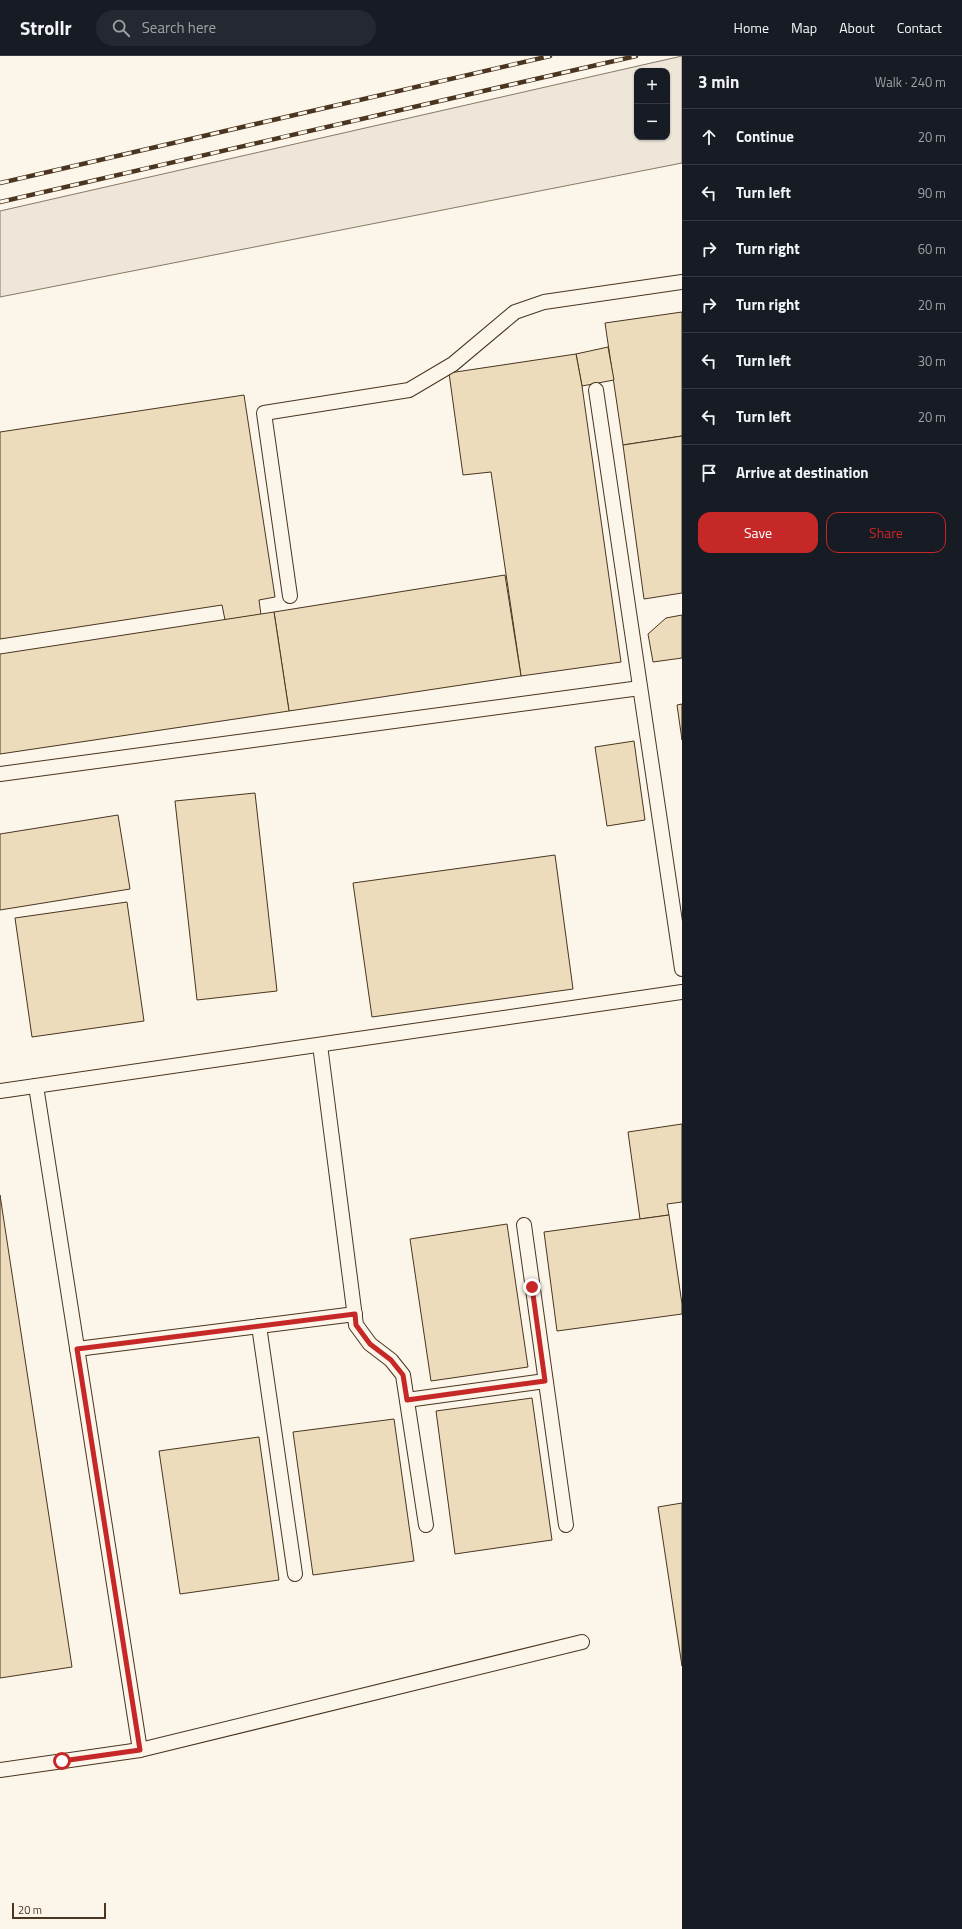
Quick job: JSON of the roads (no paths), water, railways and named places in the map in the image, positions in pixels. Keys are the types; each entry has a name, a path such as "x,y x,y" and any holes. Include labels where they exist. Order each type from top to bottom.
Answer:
{"lane":[{"path":"290,596 264,413 409,390 453,364 515,312 544,302 682,282"},
{"path":"596,390 682,969"},
{"path":"0,774 640,688"},
{"path":"0,1091 682,992"},
{"path":"320,1045 356,1325 370,1344 391,1360 403,1375 426,1525"},
{"path":"36,1086 140,1750"},
{"path":"524,1225 566,1525"},
{"path":"77,1349 355,1314"},
{"path":"259,1326 295,1574"},
{"path":"407,1400 545,1381"},
{"path":"0,1770 140,1750 582,1642"}],"railway":[{"path":"0,183 550,56"},
{"path":"0,202 636,56"}]}
